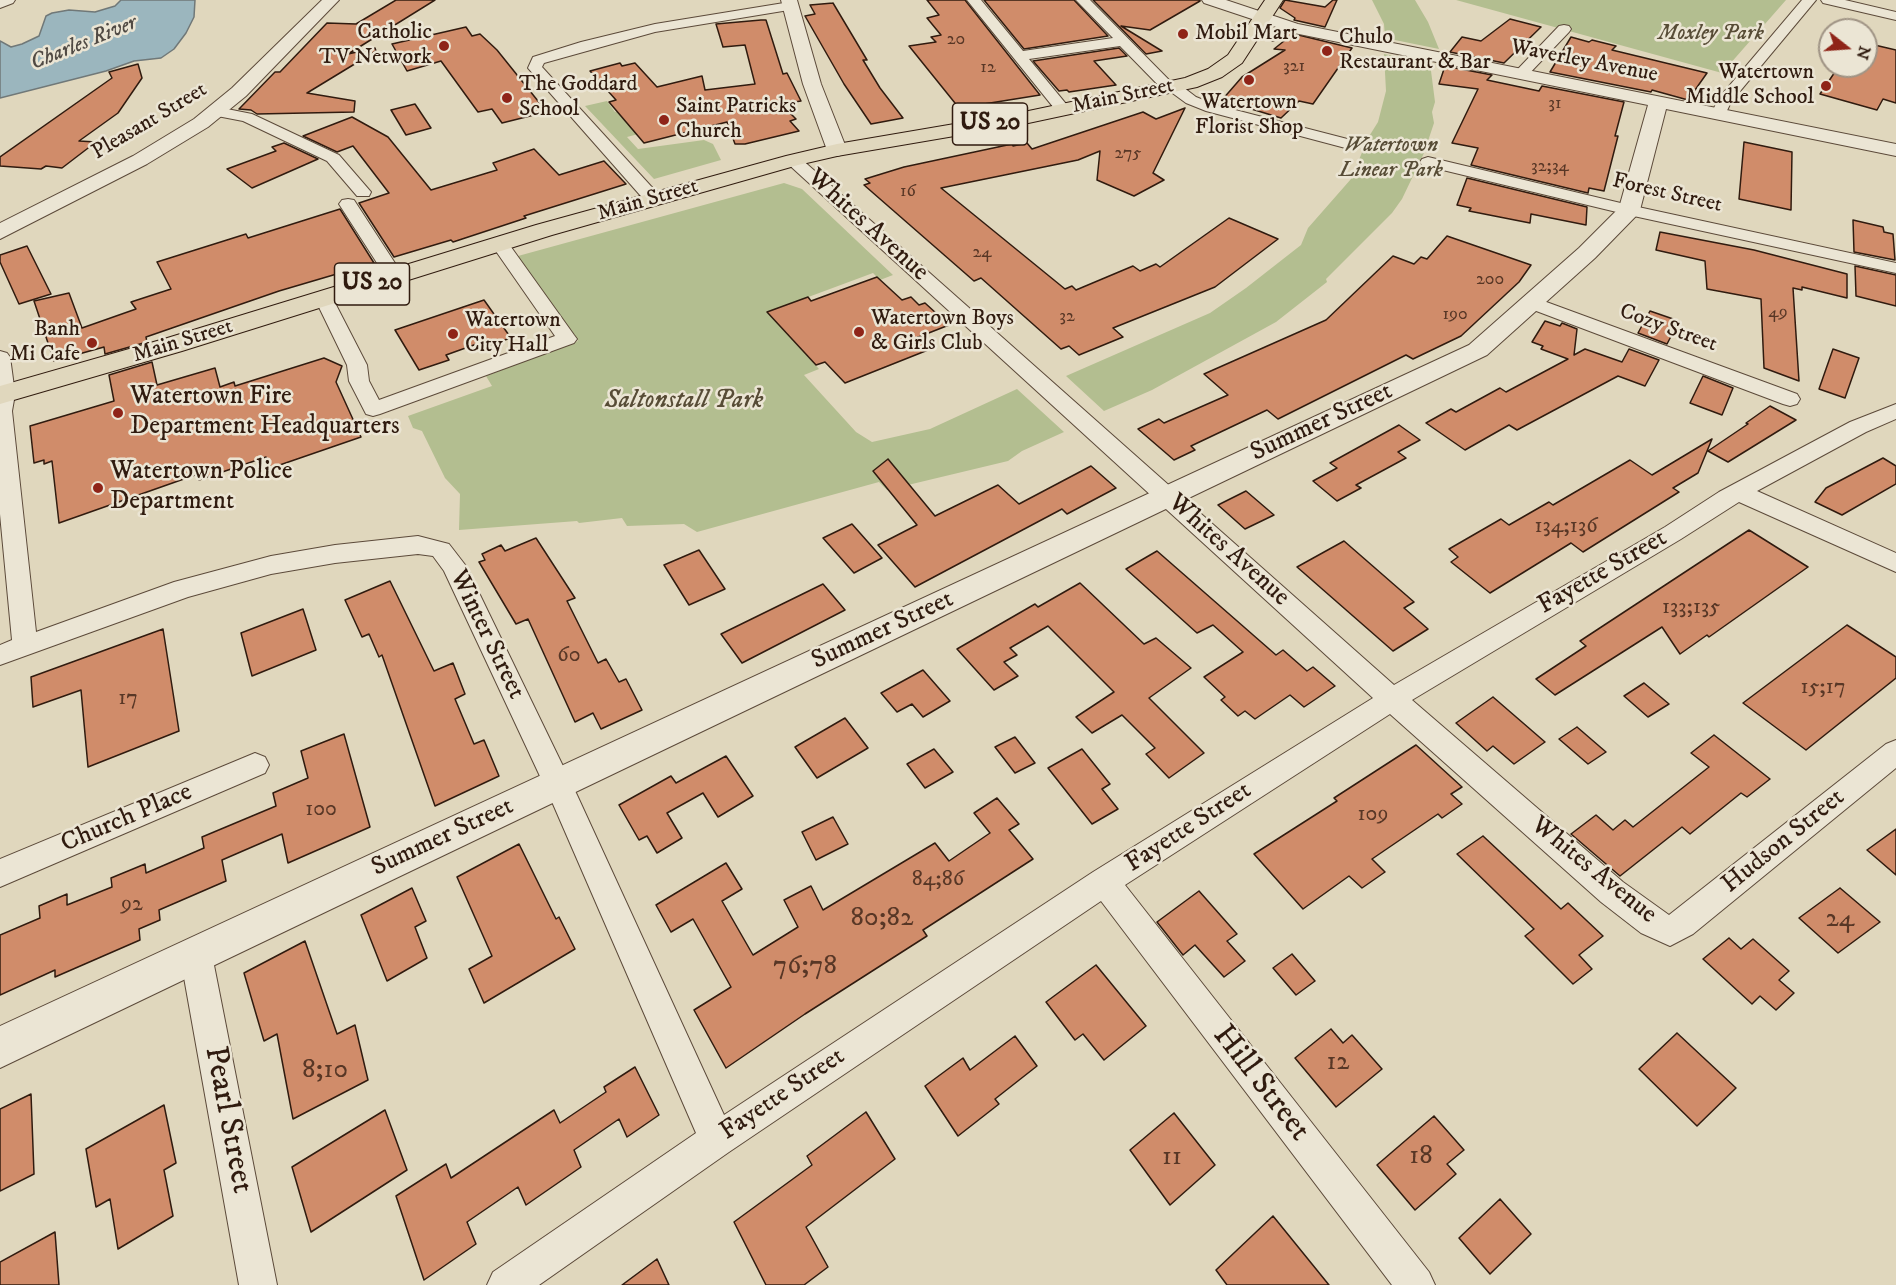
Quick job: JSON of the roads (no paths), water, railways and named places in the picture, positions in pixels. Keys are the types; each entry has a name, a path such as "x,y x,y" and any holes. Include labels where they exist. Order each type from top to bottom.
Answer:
{"main road":[{"name":"Main Street","path":"3,394 324,299 500,244 794,160 1172,88 1200,79 1228,66 1242,51 1274,0"}],"street":[{"path":"0,3 7,0"},
{"name":"Pleasant Street","path":"0,232 140,160 217,112 330,0"},
{"path":"974,0 1063,110"},
{"path":"1083,0 1172,88 1191,99 1211,108 1353,144"},
{"name":"Waverley Avenue","path":"1210,0 1289,27 1896,150"},
{"path":"1719,114 1724,100 1809,0"},
{"path":"1828,0 1896,16"},
{"path":"653,199 535,68 538,60 586,45 655,28 790,3 812,84 837,150"},
{"path":"1521,74 1564,29"},
{"path":"1018,56 1122,41"},
{"name":"Summer Street","path":"0,1047 1478,350 1587,253 1629,210 1658,102"},
{"path":"217,112 247,117 333,158 363,192"},
{"name":"Whites Avenue","path":"794,160 1392,699 1612,892 1652,923 1670,931"},
{"name":"Forest Street","path":"1428,162 1629,210 1896,268"},
{"path":"348,204 395,277"},
{"path":"324,299 357,365 359,381 373,409 567,339 500,244"},
{"name":"Cozy Street","path":"1530,302 1790,399"},
{"path":"0,357 13,650"},
{"name":"Fayette Street","path":"506,1285 717,1140 1104,882 1392,699 1738,492 1858,427 1896,411"},
{"path":"1738,492 1896,563"},
{"name":"Winter Street","path":"13,650 183,589 260,568 355,551 418,545 434,546 444,552 454,566 558,784 717,1140"},
{"name":"Hudson Street","path":"1670,931 1896,752"},
{"name":"Church Place","path":"0,873 255,765"},
{"name":"Hill Street","path":"1104,882 1416,1285"},
{"name":"Pearl Street","path":"196,955 258,1285"}],"water":[{"name":"Charles River","path":"121,0 195,0 194,17 174,49 161,58 134,61 106,71 0,98 0,41 11,47 22,44 39,36 46,16 52,13 69,10 95,12 115,6"}],"place":[{"name":"Mobil Mart","path":"1183,34"},
{"name":"Catholic TV Network","path":"444,46"},
{"name":"Chulo Restaurant & Bar","path":"1327,51"},
{"name":"Watertown Florist Shop","path":"1249,80"},
{"name":"Watertown Middle School","path":"1826,86"},
{"name":"The Goddard School","path":"507,98"},
{"name":"Saint Patricks Church","path":"664,120"},
{"name":"Watertown Boys & Girls Club","path":"859,332"},
{"name":"Watertown City Hall","path":"453,334"},
{"name":"Banh Mi Cafe","path":"92,343"},
{"name":"Watertown Fire Department Headquarters","path":"118,413"},
{"name":"Watertown Police Department","path":"98,488"}],"park label":[{"name":"Moxley Park","path":"1711,34"},
{"name":"Watertown Linear Park","path":"1391,158"},
{"name":"Saltonstall Park","path":"684,402"}]}
